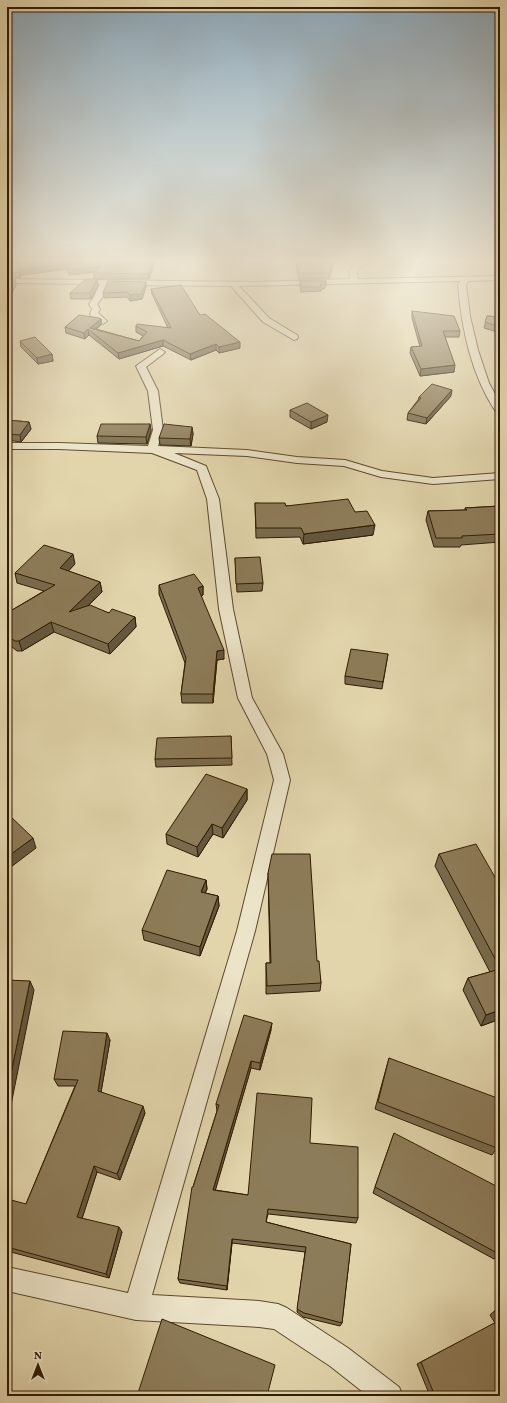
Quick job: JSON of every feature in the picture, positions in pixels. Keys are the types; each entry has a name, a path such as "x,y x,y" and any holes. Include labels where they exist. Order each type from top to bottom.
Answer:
{"street":[{"path":"277,326 294,337"},
{"path":"467,326 469,338 484,382 500,410"},
{"path":"152,449 158,430 153,391 141,366 160,352"},
{"path":"7,446 59,446 247,453 303,461 345,463 381,474 433,481 500,476"},
{"path":"136,1307 246,931 282,780 275,754 245,698 226,609 213,499 202,468 152,449"},
{"path":"7,1279 136,1307 259,1314 278,1317 339,1357 390,1396"}],"building":[{"path":"92,326 90,328 139,341 147,332 137,326 171,328 170,326 221,326 240,342 219,347 216,344 190,354 163,340 118,353 88,329 84,333 65,327"},
{"path":"416,326 458,326 460,331 443,331 455,365 421,369 411,347 422,346"},
{"path":"35,337 52,354 37,358 20,341"},
{"path":"432,384 452,390 427,418 408,413 421,398 419,397"},
{"path":"307,403 328,415 311,422 290,410"},
{"path":"7,420 29,422 20,435 7,434"},
{"path":"101,424 150,424 146,437 97,436"},
{"path":"164,424 192,427 190,439 159,438"},
{"path":"348,499 355,512 367,511 375,525 304,534 301,528 256,528 255,503 285,503 286,506"},
{"path":"500,506 500,521 497,521 500,527 500,534 462,536 462,538 436,538 428,511 467,510 465,508"},
{"path":"44,545 73,554 60,568 100,582 69,612 90,605 109,613 112,609 135,617 108,644 51,622 19,641 15,641 7,636 7,613 55,585 15,573"},
{"path":"260,557 263,583 236,584 235,558"},
{"path":"194,574 203,586 198,588 224,650 217,651 213,694 181,694 186,658 159,585"},
{"path":"351,649 388,654 383,682 345,676"},
{"path":"231,736 232,758 155,759 157,738"},
{"path":"206,774 247,789 222,828 212,824 197,847 166,834"},
{"path":"7,813 33,838 7,857"},
{"path":"476,844 500,886 500,968 439,854"},
{"path":"272,854 310,854 317,961 319,961 321,983 267,986 266,963 271,963 268,873"},
{"path":"167,870 206,880 201,892 218,896 200,947 142,930"},
{"path":"500,969 500,1010 486,1015 468,978"},
{"path":"7,980 30,981 7,1093"},
{"path":"244,1015 272,1023 260,1063 251,1061 213,1190 248,1195 257,1093 312,1098 310,1143 358,1147 358,1218 268,1209 266,1222 351,1244 342,1323 304,1313 297,1309 306,1247 232,1239 227,1286 178,1279 192,1187 219,1105 216,1104"},
{"path":"63,1031 107,1033 98,1091 143,1106 117,1174 94,1166 77,1217 119,1227 106,1274 7,1247 7,1211 11,1200 26,1204 78,1080 54,1079"},
{"path":"389,1058 500,1099 500,1133 497,1148 378,1102"},
{"path":"394,1133 500,1188 499,1254 375,1187"},
{"path":"500,1308 500,1318 495,1311"},
{"path":"162,1319 275,1365 267,1396 137,1396"},
{"path":"500,1320 500,1396 435,1396 421,1362"}]}
